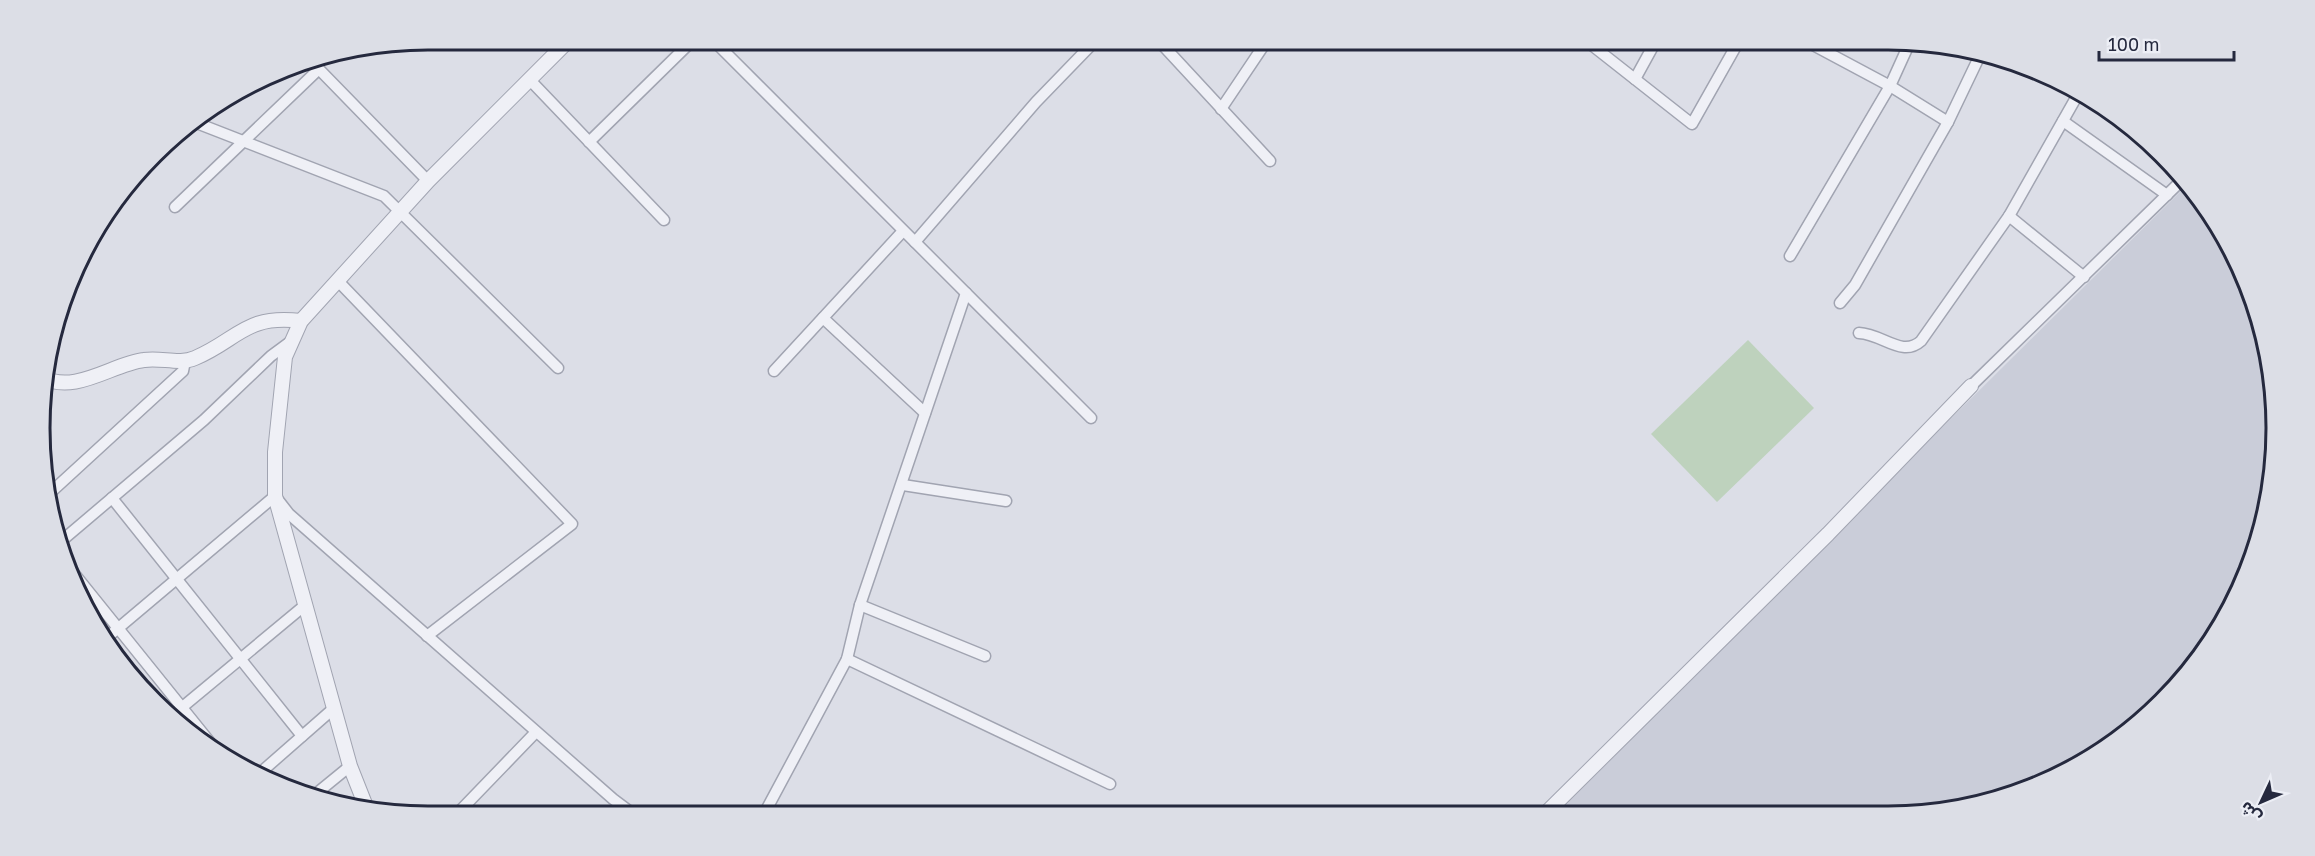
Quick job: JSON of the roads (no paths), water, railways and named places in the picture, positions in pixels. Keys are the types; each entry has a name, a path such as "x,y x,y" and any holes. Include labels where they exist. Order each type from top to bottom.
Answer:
{"street":[{"path":"364,801 350,766 333,709 275,496 275,452 285,357 301,321 428,181 559,50"},
{"path":"590,142 683,50"},
{"path":"723,50 1091,418"},
{"path":"915,242 1036,102 1086,50"},
{"path":"1167,50 1270,161"},
{"path":"1221,109 1261,50"},
{"path":"1598,50 1692,124 1734,50"},
{"path":"1635,79 1650,50"},
{"path":"1832,50 1948,122"},
{"path":"1790,256 1890,86 1906,50"},
{"path":"1840,303 1855,285 1948,122 1977,60"},
{"path":"175,207 245,140 315,67"},
{"path":"316,67 428,181"},
{"path":"529,79 664,220"},
{"path":"1859,333 1877,335 1903,348 1917,345 2009,216 2075,100"},
{"path":"2064,121 2167,195"},
{"path":"202,125 384,196 558,368"},
{"path":"1552,806 1828,534 1971,386 2177,185"},
{"path":"2009,216 2084,277"},
{"path":"774,370 903,231"},
{"path":"338,281 572,524 428,636"},
{"path":"768,806 847,659 860,605 903,485 924,413 966,293"},
{"path":"53,382 72,383 143,360 185,361 197,358 238,331 254,325 280,318 301,321"},
{"path":"823,318 924,413"},
{"path":"66,537 204,420 271,356 290,342"},
{"path":"55,489 183,371 185,361"},
{"path":"903,485 1006,501"},
{"path":"275,496 290,514 536,732 624,806"},
{"path":"111,634 275,496"},
{"path":"111,498 302,736"},
{"path":"84,586 119,627 178,711 304,606"},
{"path":"860,605 985,656"},
{"path":"847,659 1110,784"},
{"path":"265,769 333,709"},
{"path":"465,806 536,732"},
{"path":"320,791 350,766"}]}
